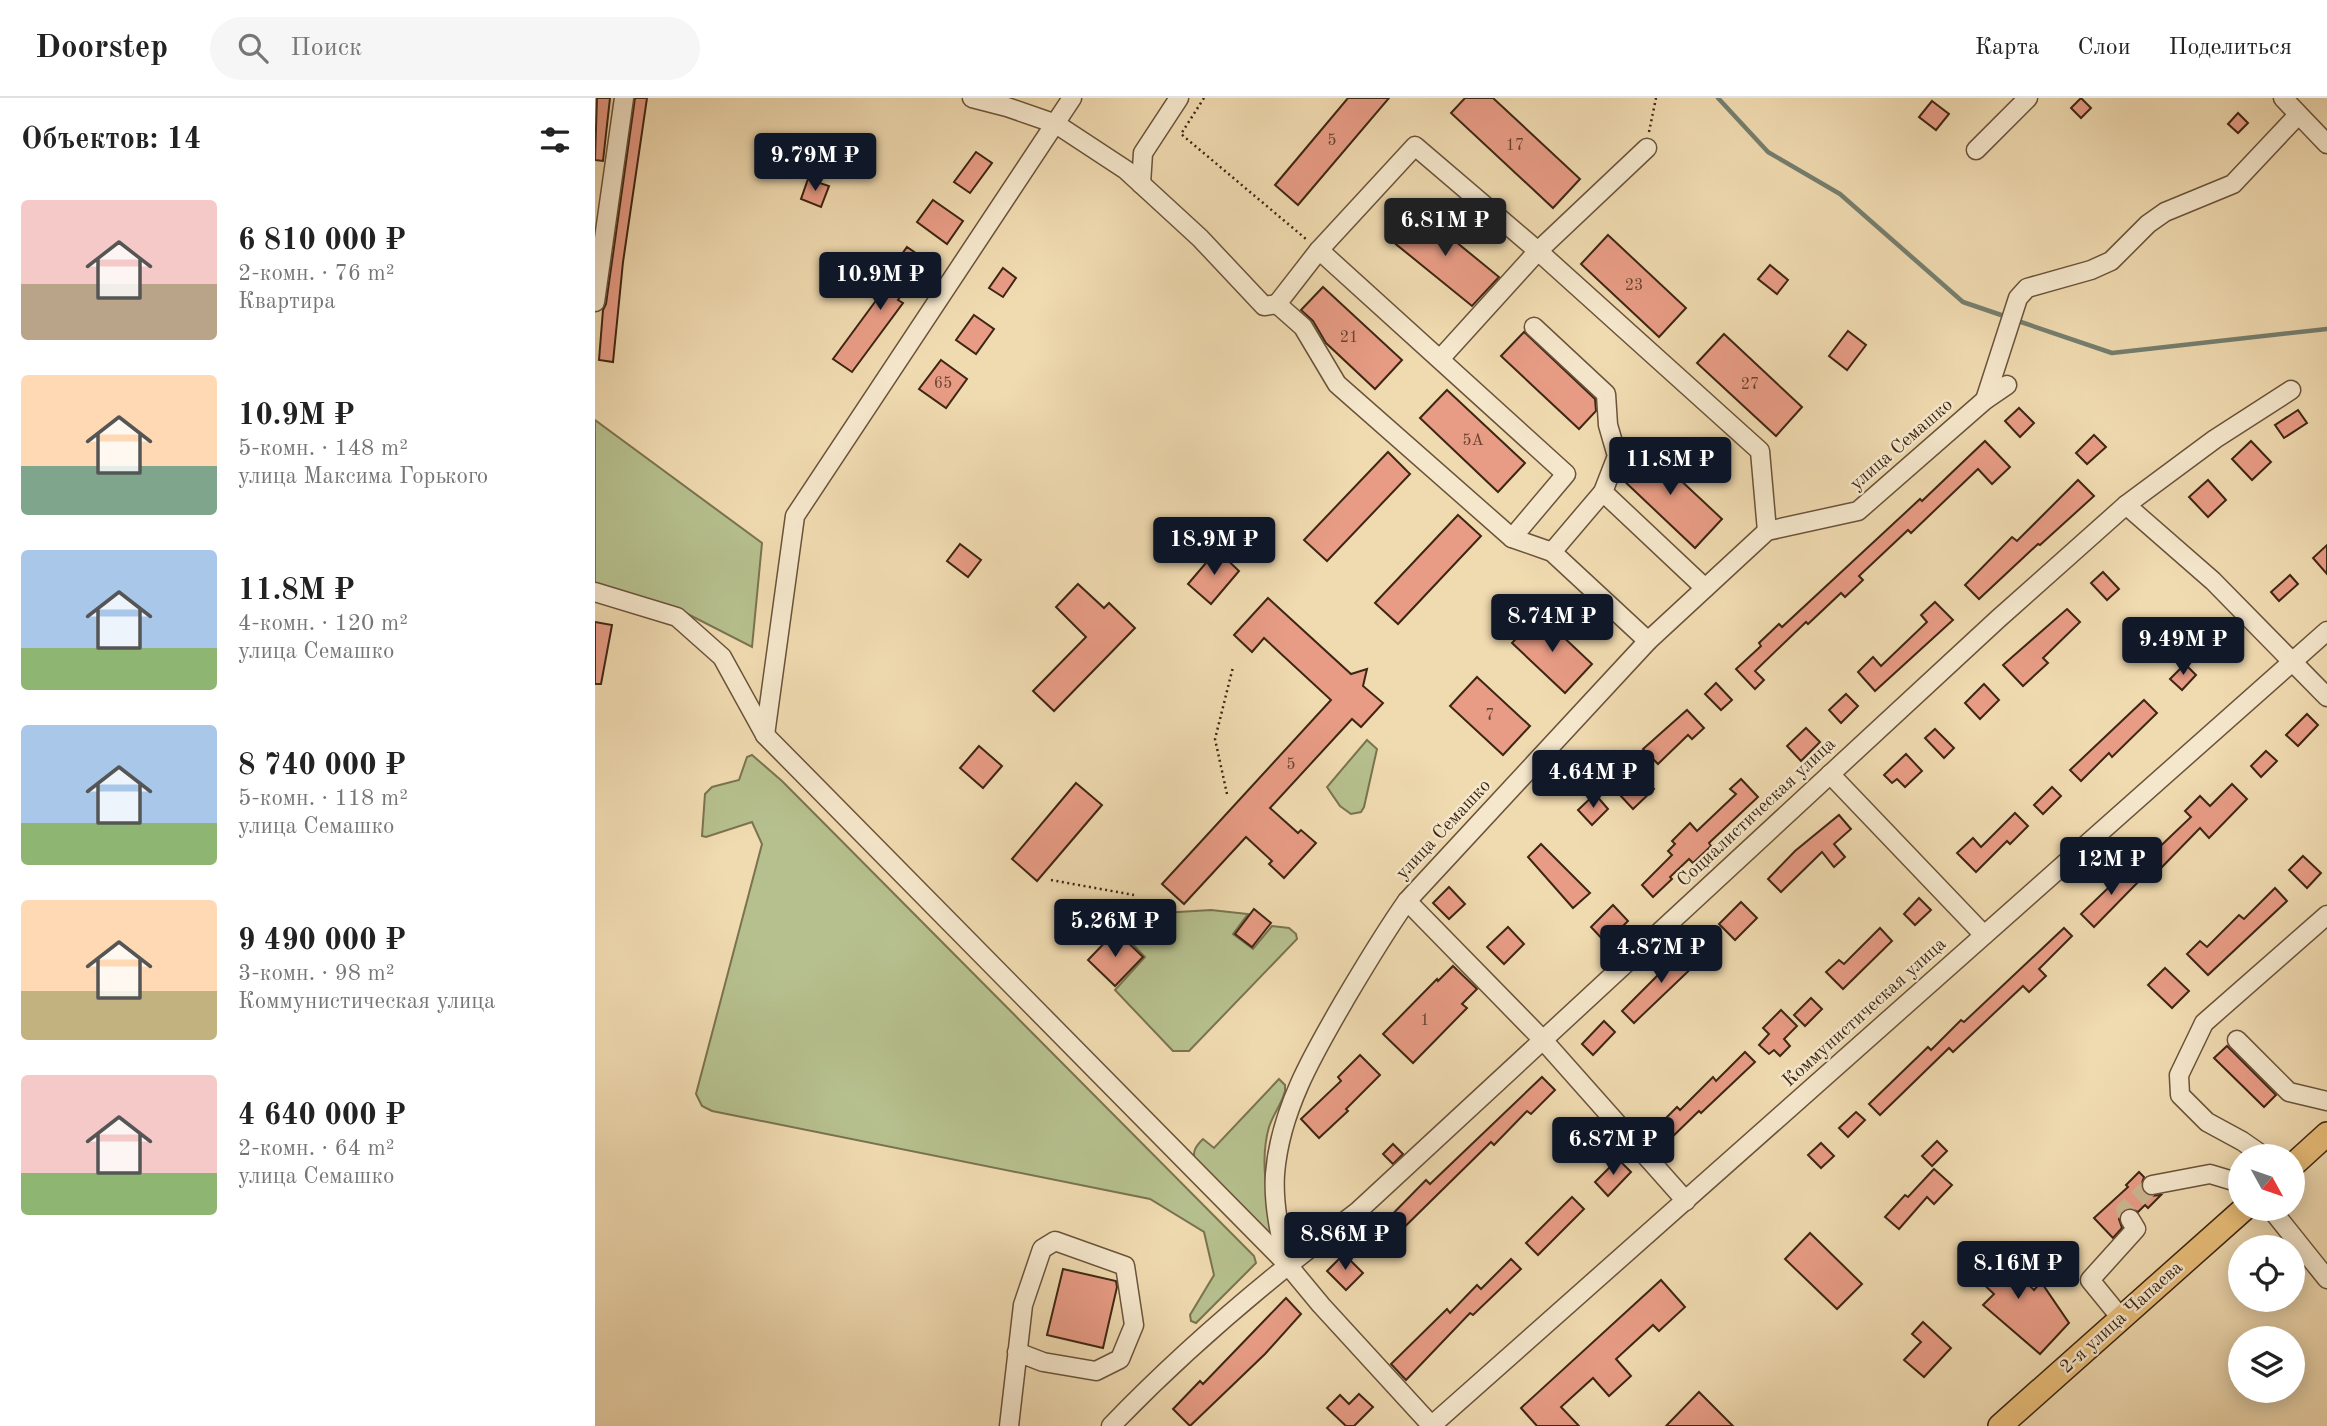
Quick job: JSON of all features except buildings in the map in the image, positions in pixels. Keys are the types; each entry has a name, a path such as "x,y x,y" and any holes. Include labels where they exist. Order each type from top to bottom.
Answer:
{"main road":[{"path":"2305,1154 2327,1134"},
{"name":"2-я улица Чапаева","path":"2000,1426 2229,1222"}],"street":[{"path":"595,302 624,98"},
{"path":"972,98 1055,124 1126,170 1200,238 1264,306 1277,304 1319,250 1415,146 1538,251 1760,452 1767,531"},
{"path":"765,735 795,516 1072,98"},
{"path":"1141,184 1143,153 1179,98"},
{"path":"1976,150 2028,98"},
{"path":"2283,98 2327,144"},
{"path":"1985,400 2018,299 2027,288 2091,270 2111,261 2148,224 2165,212 2233,184 2298,115"},
{"path":"1440,359 1538,251 1647,148"},
{"path":"1319,250 1566,474 1512,538"},
{"path":"1277,304 1303,327 1337,384 1512,538 1552,552 1648,641"},
{"path":"1534,327 1606,394 1608,425 1617,456 1603,492 1552,552"},
{"name":"улица Семашко","path":"1287,1264 1277,1223 1275,1176 1286,1115 1319,1045 1382,936 1407,901 1648,641 1767,531 1858,511 1985,400 2007,385"},
{"name":"Социалистическая улица","path":"1111,1426 1163,1372 1287,1264 1357,1212 1998,619 2126,505 2215,439 2291,390"},
{"path":"1603,492 1705,588"},
{"path":"2126,505 2213,581 2327,697"},
{"path":"595,592 677,617 722,657 765,735 1287,1264 1321,1306 1431,1426"},
{"name":"Коммунистическая улица","path":"1431,1426 2327,631"},
{"path":"1830,774 1984,935"},
{"path":"1407,901 1543,1040 1686,1200"},
{"path":"2246,1144 2207,1122 2180,1095 2179,1075 2204,1023 2327,915"},
{"path":"2237,1040 2289,1092 2327,1101"},
{"path":"2152,1185 2210,1174 2228,1179"},
{"path":"2121,1318 2090,1280 2136,1229 2130,1219"},
{"path":"2281,1222 2327,1279"},
{"path":"1009,1426 1017,1352 1023,1305 1042,1249 1055,1241 1125,1266 1134,1325 1120,1359 1097,1371 1043,1362 1017,1352"}],"path":[{"path":"1204,98 1181,134 1319,250"},
{"path":"1647,148 1656,98"},
{"path":"1227,794 1215,739 1234,667"},
{"path":"1051,880 1135,895"}],"green space":[{"path":"595,420 762,543 752,647 676,608 595,583"},
{"path":"1367,740 1377,749 1364,807 1361,812 1351,814 1340,806 1327,787"},
{"path":"752,755 782,781 1254,1256 1256,1263 1196,1323 1191,1321 1190,1315 1214,1275 1204,1232 1150,1199 712,1111 702,1106 696,1094 762,844 752,822 702,836 705,794 712,787 739,780 747,757"},
{"path":"1211,910 1248,914 1233,934 1253,949 1272,926 1289,928 1296,934 1297,939 1189,1051 1173,1051 1115,990 1145,957 1123,934 1162,913"},
{"path":"1279,1079 1285,1085 1285,1091 1266,1140 1265,1179 1273,1232 1267,1234 1195,1161 1194,1151 1203,1139 1214,1148"}],"waterway":[{"path":"1718,98 1768,152 1840,194 1963,302 2007,317"},
{"path":"2015,320 2112,353 2327,329"}],"tunnel":[{"path":"2130,1219 2125,1210 2152,1185"}]}
